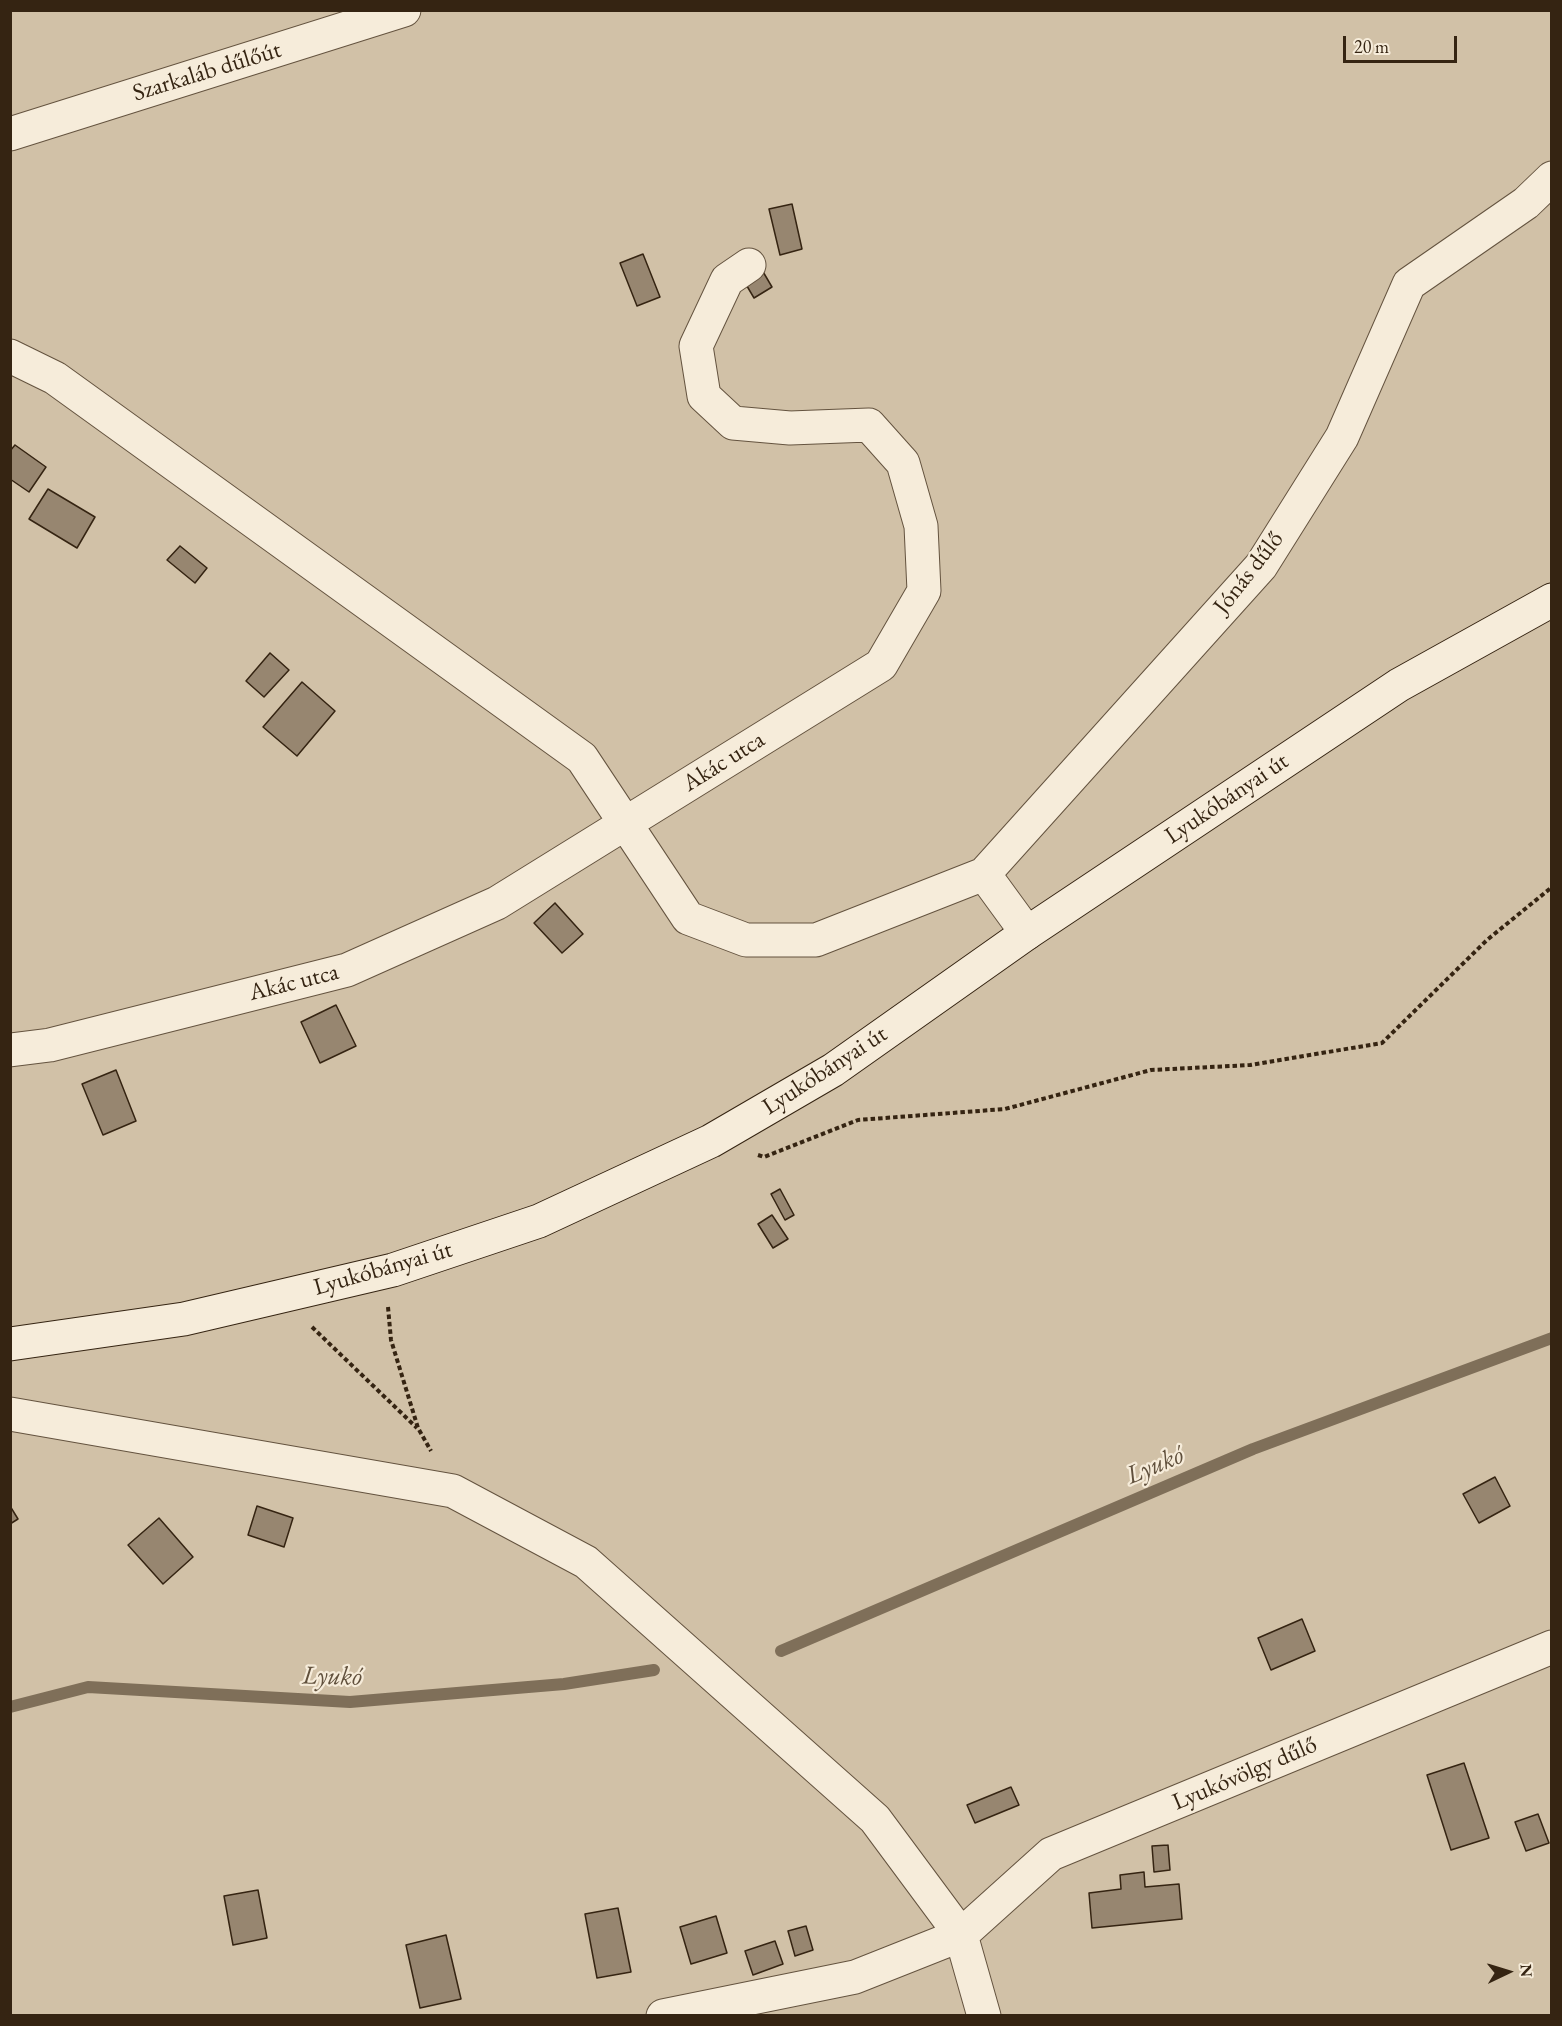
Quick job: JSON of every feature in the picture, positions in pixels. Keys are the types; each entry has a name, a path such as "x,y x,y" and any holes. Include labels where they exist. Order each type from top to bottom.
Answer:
{"street":[{"name":"Szarkaláb dűlőút","path":"10,134 404,10"},
{"name":"Jónás dűlő","path":"984,874 1261,566 1342,437 1409,284 1526,203 1551,178"},
{"name":"Akác utca","path":"10,1050 50,1045 347,970 497,903 881,665 924,591 921,526 903,464 869,425 842,424 790,428 733,423 704,396 696,346 727,280 749,265"},
{"path":"10,356 55,378 582,758 688,918 746,940 816,940 984,874 1027,933"},
{"name":"Lyukóbányai út","path":"10,1344 184,1319 393,1270 539,1221 711,1141 833,1070 1027,933 1399,685 1551,600"},
{"path":"10,1414 453,1491 586,1562 875,1819 961,1935 984,2016"},
{"name":"Lyukóvölgy dűlő","path":"663,2016 855,1977 961,1935 1051,1854 1551,1647"}],"path":[{"path":"711,1141 764,1157 858,1120 1005,1109 1151,1070 1250,1065 1382,1043 1487,940 1551,887"},
{"path":"281,1297 418,1428 392,1340 388,1308 393,1270"}],"shaded area":[{"path":"11,11 1551,11 1551,2015 11,2015"}],"building":[{"path":"792,204 802,249 780,255 769,209"},
{"path":"643,254 660,297 637,306 620,263"},
{"path":"762,270 772,287 754,298 744,281"},
{"path":"15,445 46,467 29,492 10,479 10,451"},
{"path":"48,489 95,517 77,548 29,519"},
{"path":"180,546 207,568 195,583 167,560"},
{"path":"270,653 289,670 264,697 246,681"},
{"path":"302,682 335,711 297,756 263,727"},
{"path":"555,903 583,934 562,953 534,923"},
{"path":"336,1005 356,1046 320,1063 301,1022"},
{"path":"116,1070 136,1121 103,1135 82,1084"},
{"path":"780,1189 794,1215 785,1220 771,1194"},
{"path":"772,1215 788,1239 773,1248 758,1224"},
{"path":"1495,1477 1510,1506 1479,1523 1463,1494"},
{"path":"10,1506 18,1519 10,1524"},
{"path":"257,1506 293,1518 284,1547 248,1535"},
{"path":"159,1518 193,1557 163,1584 128,1545"},
{"path":"1302,1619 1315,1651 1271,1670 1258,1638"},
{"path":"1464,1763 1489,1838 1451,1850 1427,1775"},
{"path":"1011,1787 1019,1805 975,1823 967,1805"},
{"path":"1538,1814 1549,1843 1526,1851 1515,1822"},
{"path":"1168,1845 1170,1870 1154,1872 1152,1846"},
{"path":"1144,1872 1145,1887 1179,1884 1182,1919 1092,1928 1089,1893 1121,1889 1120,1875"},
{"path":"258,1890 267,1938 233,1945 224,1896"},
{"path":"618,1908 631,1972 597,1978 585,1914"},
{"path":"716,1916 727,1953 691,1964 680,1927"},
{"path":"806,1926 813,1950 795,1956 788,1931"},
{"path":"446,1935 461,1999 420,2008 406,1945"},
{"path":"775,1941 783,1964 753,1975 745,1951"}],"waterway":[{"name":"Lyukó","path":"781,1651 1253,1449 1552,1338"},
{"name":"Lyukó","path":"10,1707 88,1687 350,1702 564,1684 654,1670"}]}
